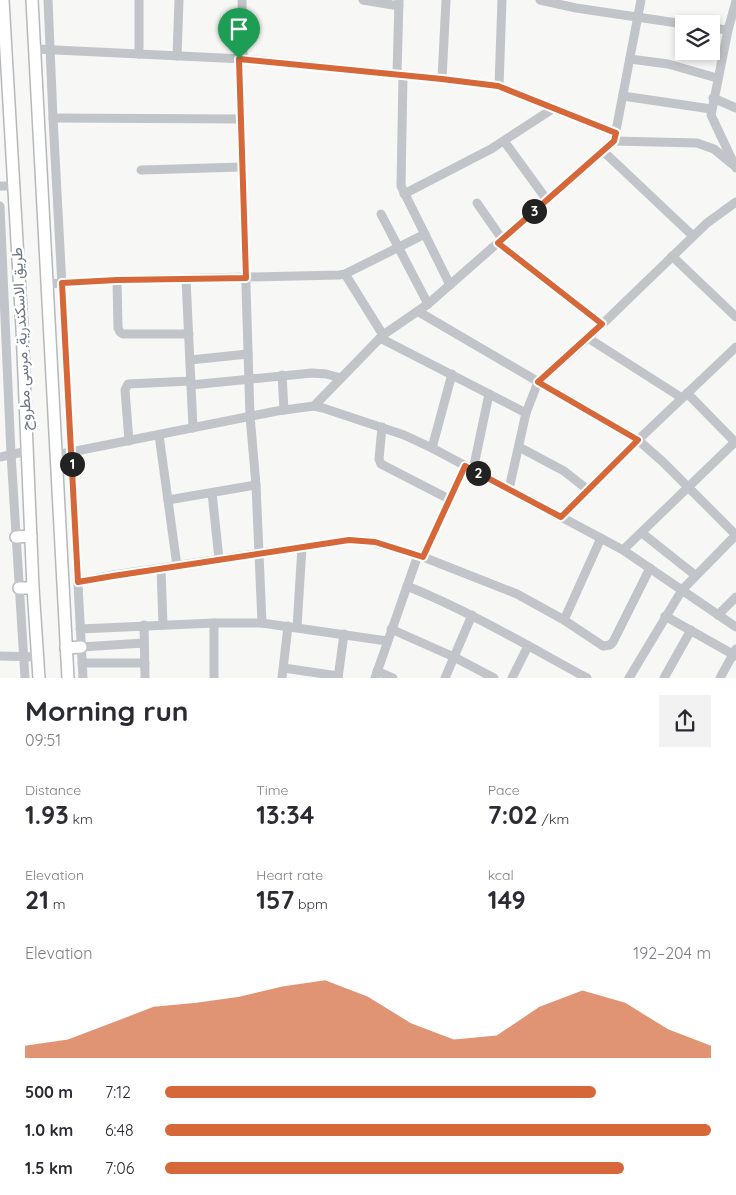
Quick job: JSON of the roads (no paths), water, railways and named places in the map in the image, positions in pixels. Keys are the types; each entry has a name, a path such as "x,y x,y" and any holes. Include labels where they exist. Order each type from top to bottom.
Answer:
{"main road":[{"name":"طريق الاسكندرية, مرسى مطروح","path":"32,0 68,678"},
{"name":"طريق الاسكندرية, مرسى مطروح","path":"2,1 4,99 13,186 22,328 33,588 39,678"},
{"path":"16,537 31,536"},
{"path":"19,588 33,588"},
{"path":"66,648 81,647"}],"street":[{"path":"48,0 83,678"},
{"path":"138,0 139,54"},
{"path":"177,56 179,0"},
{"path":"242,0 241,119 248,354 250,416 260,553 262,623"},
{"path":"363,0 399,3 400,181 404,194 450,284"},
{"path":"442,79 446,0"},
{"path":"498,86 502,0"},
{"path":"540,0 570,3 675,23"},
{"path":"314,406 381,337 419,312 603,151 615,137 641,0"},
{"path":"735,167 712,118 711,109 736,0"},
{"path":"720,29 728,30"},
{"path":"35,49 241,59 498,86 554,108 615,137 697,143 714,149 735,167"},
{"path":"630,59 674,65 718,78"},
{"path":"623,96 711,109"},
{"path":"713,98 736,108"},
{"path":"404,194 480,156 554,108"},
{"path":"53,118 241,119"},
{"path":"504,142 547,200"},
{"path":"603,151 693,236"},
{"path":"141,170 242,167"},
{"path":"0,186 13,186"},
{"path":"509,489 526,413 538,382 588,338 706,223 736,202"},
{"path":"477,203 500,241 602,324"},
{"path":"0,206 3,331 25,678"},
{"path":"381,214 428,304"},
{"path":"46,284 117,280 186,280 345,274 425,234"},
{"path":"672,256 736,317"},
{"path":"345,274 381,337 526,413"},
{"path":"117,280 118,328 120,332 123,334 189,334"},
{"path":"186,280 194,428"},
{"path":"419,312 638,440 663,462 736,535 682,590 629,678"},
{"path":"3,331 22,328"},
{"path":"588,338 684,395 736,442 623,550"},
{"path":"561,517 684,395 736,347"},
{"path":"190,360 248,354"},
{"path":"129,441 125,390 128,384 191,383 319,373 341,378"},
{"path":"432,448 452,374"},
{"path":"282,375 284,410"},
{"path":"393,678 376,674 391,629 420,556 449,499 469,468 489,394"},
{"path":"56,455 250,416 314,406 382,427 432,448 623,550 736,627"},
{"path":"382,427 380,459 382,466 449,499"},
{"path":"159,435 177,566"},
{"path":"519,447 564,471 588,490"},
{"path":"0,457 27,451"},
{"path":"168,500 256,485"},
{"path":"212,492 219,560"},
{"path":"642,532 695,575"},
{"path":"564,620 601,538"},
{"path":"78,582 260,553 360,540 375,542 420,556 517,594 564,620 603,646 610,645 650,568"},
{"path":"302,547 293,627 283,673 338,677 344,634"},
{"path":"161,569 163,625"},
{"path":"407,586 472,615 587,678"},
{"path":"718,615 736,597"},
{"path":"445,678 472,615"},
{"path":"665,616 735,653 720,678"},
{"path":"80,629 214,623 262,623 387,641"},
{"path":"214,623 214,678"},
{"path":"144,626 145,678"},
{"path":"391,629 454,657 494,678"},
{"path":"664,678 691,630"},
{"path":"81,647 144,642"},
{"path":"512,678 528,646"},
{"path":"0,656 38,657"},
{"path":"82,663 145,663"}]}
